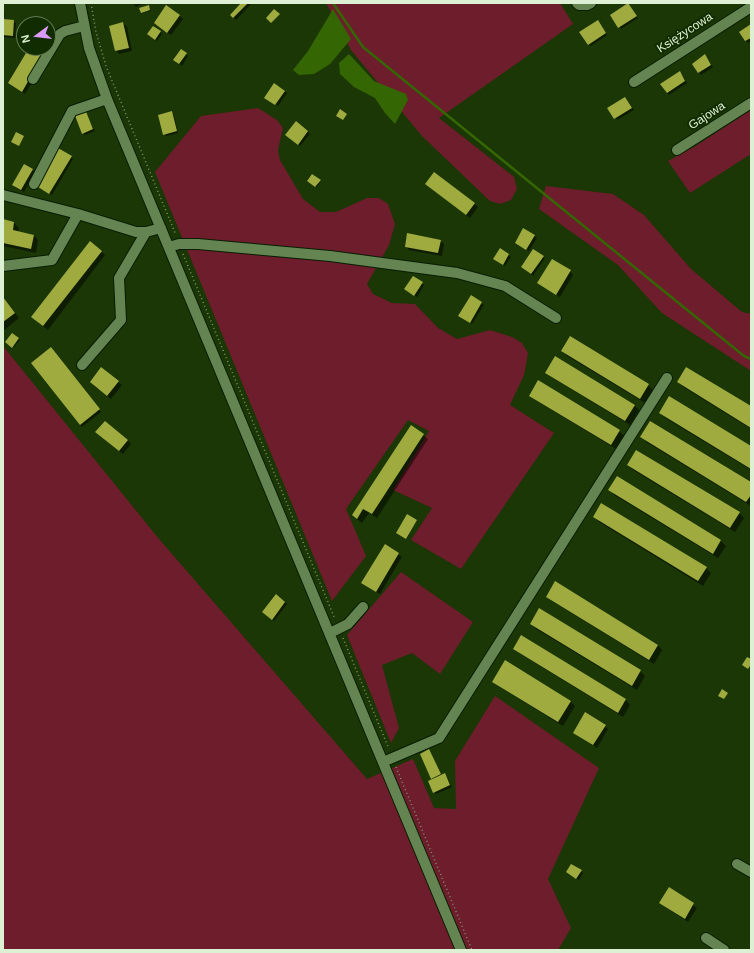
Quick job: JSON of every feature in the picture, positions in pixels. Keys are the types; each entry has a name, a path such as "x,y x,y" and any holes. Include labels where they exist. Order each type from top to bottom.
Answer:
{"street":[{"path":"80,3 84,26 96,72 161,228 177,248 388,760 461,950"},
{"path":"577,3 579,5 587,5 591,3"},
{"name":"Księżycowa","path":"634,82 751,6"},
{"path":"33,79 60,34 65,31 84,26"},
{"path":"34,184 72,111 107,99"},
{"name":"Gajowa","path":"677,150 751,103"},
{"path":"3,195 78,214 136,232 146,232 161,228"},
{"path":"3,266 52,260 78,214"},
{"path":"82,365 121,320 119,278 146,232"},
{"path":"177,248 330,256 457,273 505,286 556,318"},
{"path":"388,760 439,738 667,378"},
{"path":"334,631 348,624 363,607"},
{"path":"737,864 751,872"},
{"path":"706,938 724,950"}],"path":[{"path":"91,3 96,32 106,66 177,248 388,760 472,950"}],"shaded area":[{"path":"326,3 560,3 573,24 439,118 514,177 517,189 511,200 500,204 490,201 422,136 351,50"},
{"path":"333,9 351,39 330,64 314,74 299,75 293,70 308,51"},
{"path":"349,54 374,81 406,94 408,100 395,124 385,113 375,98 354,87 340,74 339,63"},
{"path":"258,108 277,120 283,128 278,150 280,160 303,199 320,212 336,212 367,198 379,198 388,204 395,224 389,245 367,284 373,294 392,303 415,304 438,328 457,339 490,330 512,337 522,343 528,353 524,375 510,405 554,433 461,569 411,540 432,508 393,490 429,431 408,420 346,509 366,556 332,601 155,172 201,116"},
{"path":"751,110 751,154 690,193 668,161 694,147"},
{"path":"546,186 613,194 644,215 691,269 742,312 751,314 751,371 662,313 618,265 539,209"},
{"path":"3,346 159,539 367,779 413,759 434,808 456,809 455,761 495,696 599,768 548,879 571,928 558,950 3,950"},
{"path":"401,572 473,622 440,674 412,653 382,665 399,728 391,743 347,635"}],"building":[{"path":"241,3 248,3 233,18 230,15"},
{"path":"628,3 637,16 618,28 610,15"},
{"path":"149,5 150,10 141,13 139,8"},
{"path":"166,5 180,15 167,33 154,23"},
{"path":"274,9 280,14 271,23 266,18"},
{"path":"3,19 14,20 13,36 3,35"},
{"path":"598,20 606,33 588,45 579,32"},
{"path":"123,22 129,48 115,51 109,26"},
{"path":"751,24 751,38 745,41 739,32"},
{"path":"153,26 161,31 155,40 147,34"},
{"path":"181,49 187,53 179,64 173,60"},
{"path":"705,54 711,65 698,73 692,64"},
{"path":"24,56 42,56 22,92 8,83"},
{"path":"680,71 685,81 667,93 660,84"},
{"path":"274,83 285,91 275,105 264,98"},
{"path":"625,97 632,108 614,119 607,108"},
{"path":"85,109 93,129 82,134 74,113"},
{"path":"340,109 347,114 343,120 336,116"},
{"path":"172,111 177,131 163,135 158,115"},
{"path":"296,121 308,131 298,145 285,135"},
{"path":"16,132 24,136 19,146 11,142"},
{"path":"58,148 72,156 49,194 35,185"},
{"path":"24,164 33,169 21,190 12,185"},
{"path":"434,172 475,203 466,215 425,184"},
{"path":"312,174 321,180 315,187 307,181"},
{"path":"3,219 14,222 13,230 34,235 31,249 3,243"},
{"path":"523,228 535,235 526,250 515,243"},
{"path":"407,233 441,240 438,253 405,247"},
{"path":"90,241 102,251 43,326 31,317"},
{"path":"500,248 509,254 503,265 493,259"},
{"path":"533,249 544,256 531,274 521,267"},
{"path":"552,259 571,270 556,295 537,283"},
{"path":"413,276 423,282 414,296 404,289"},
{"path":"471,295 482,302 470,323 458,316"},
{"path":"3,297 15,313 3,322"},
{"path":"12,333 19,338 12,348 5,342"},
{"path":"570,336 649,384 640,399 561,351"},
{"path":"51,347 100,409 80,425 31,363"},
{"path":"555,356 635,405 625,421 545,373"},
{"path":"101,367 119,381 107,396 90,382"},
{"path":"686,367 751,406 751,428 677,382"},
{"path":"538,380 620,430 611,445 529,396"},
{"path":"669,396 751,446 751,469 659,413"},
{"path":"105,421 128,440 119,451 95,432"},
{"path":"650,421 751,482 751,495 746,502 640,437"},
{"path":"411,425 424,434 372,514 363,509 357,519 352,515"},
{"path":"636,450 740,512 730,528 627,465"},
{"path":"617,476 721,540 713,554 608,490"},
{"path":"601,503 707,567 698,581 593,517"},
{"path":"407,514 417,520 406,539 396,533"},
{"path":"385,544 399,553 376,592 361,583"},
{"path":"555,581 658,645 649,660 546,597"},
{"path":"276,594 285,602 272,620 262,612"},
{"path":"539,608 641,670 632,686 530,624"},
{"path":"521,635 626,699 618,713 513,649"},
{"path":"747,657 751,659 751,664 748,669 742,665"},
{"path":"505,660 571,701 558,722 492,682"},
{"path":"722,689 728,693 724,699 718,696"},
{"path":"585,712 606,725 593,745 573,733"},
{"path":"429,749 441,774 431,779 420,754"},
{"path":"445,773 450,785 433,793 428,781"},
{"path":"571,864 582,870 576,879 566,872"},
{"path":"669,887 694,903 685,919 659,903"}],"waterway":[{"path":"333,3 363,47 744,356 751,359"}]}
